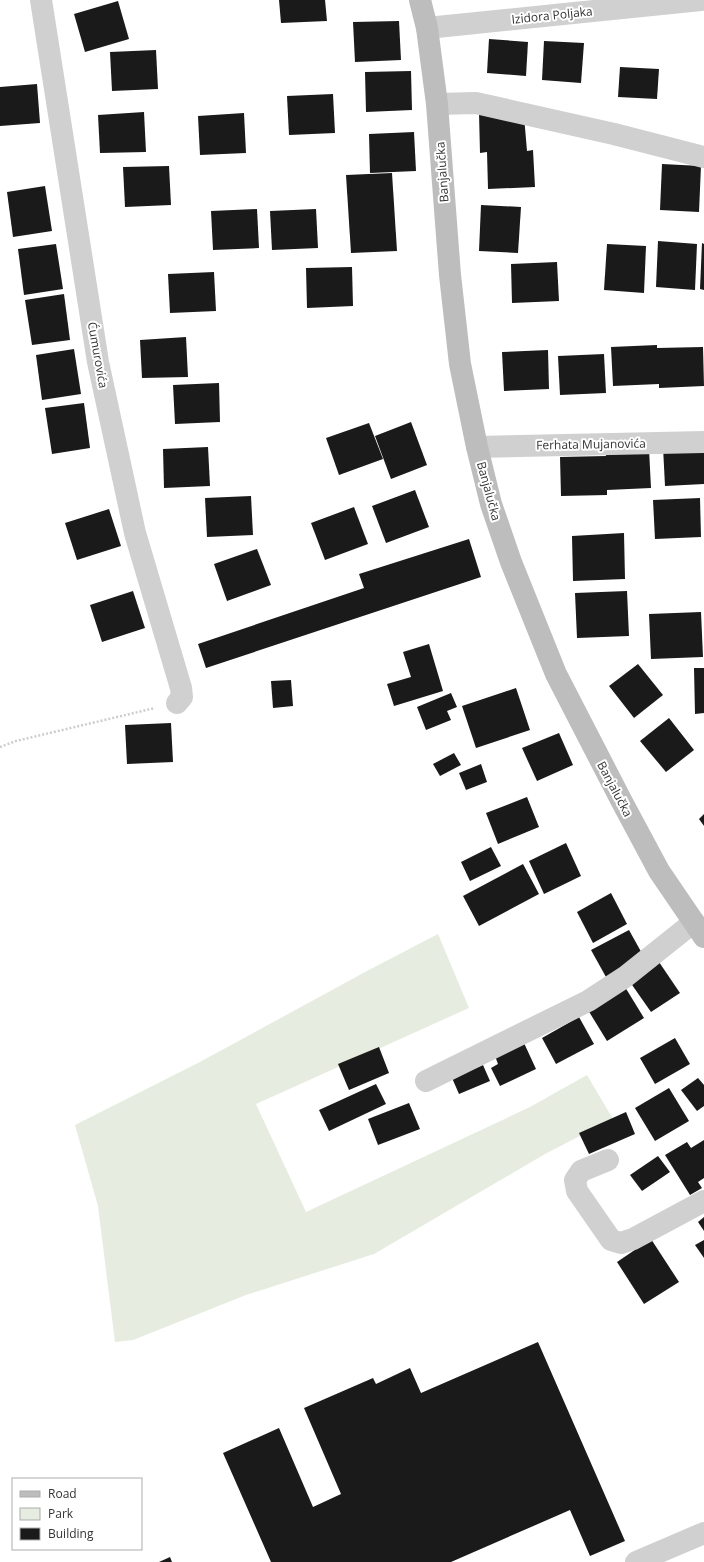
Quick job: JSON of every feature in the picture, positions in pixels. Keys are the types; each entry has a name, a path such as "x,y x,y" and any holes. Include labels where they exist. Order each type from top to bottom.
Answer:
{"main road":[{"name":"Banjalučka","path":"420,0 427,28 437,104 450,275 459,357 477,447 492,504 511,562 556,674 659,871 699,930"}],"street":[{"name":"Ćumurovića","path":"41,0 98,362 135,533 181,688 182,696 177,703"},
{"name":"Izidora Poljaka","path":"427,28 701,0"},
{"path":"437,104 476,103 614,134 704,157"},
{"name":"Ferhata Mujanovića","path":"477,447 704,442"},
{"path":"426,1081 588,1001 699,930"},
{"path":"608,1160 581,1172 576,1180 577,1191 611,1240 621,1243 633,1239 704,1201"},
{"path":"636,1562 704,1534"}],"path":[{"path":"0,747 16,741 177,703"}],"green space":[{"path":"438,934 469,1008 256,1104 306,1212 530,1107 587,1075 613,1119 545,1154 374,1254 246,1295 133,1340 115,1342 98,1206 75,1125 198,1063"}],"building":[{"path":"279,0 325,0 327,21 281,23"},
{"path":"118,1 129,39 85,52 74,14"},
{"path":"399,21 401,60 355,62 353,22"},
{"path":"489,39 528,42 526,76 487,73"},
{"path":"544,41 584,43 581,83 542,80"},
{"path":"156,50 158,89 112,91 110,52"},
{"path":"620,67 659,69 657,99 618,97"},
{"path":"411,71 412,110 366,112 365,72"},
{"path":"37,84 40,123 0,126 0,87"},
{"path":"333,94 335,133 289,135 287,96"},
{"path":"144,112 146,152 100,153 98,115"},
{"path":"244,113 246,153 200,155 198,116"},
{"path":"479,113 524,116 527,151 533,150 535,187 488,189 487,152 480,153"},
{"path":"414,132 416,171 370,173 369,134"},
{"path":"662,164 701,166 699,212 660,210"},
{"path":"169,166 171,205 125,207 123,167"},
{"path":"392,173 397,251 351,253 346,175"},
{"path":"45,186 52,231 13,237 7,192"},
{"path":"481,205 521,207 518,253 479,251"},
{"path":"257,209 259,248 213,250 211,211"},
{"path":"316,209 318,248 272,250 270,211"},
{"path":"658,241 697,244 695,290 656,287"},
{"path":"702,243 704,244 704,290 700,289"},
{"path":"56,244 63,289 24,295 18,249"},
{"path":"607,244 646,246 644,293 604,290"},
{"path":"557,262 559,301 512,303 511,264"},
{"path":"352,267 353,306 307,308 306,268"},
{"path":"214,272 216,311 170,313 168,274"},
{"path":"64,294 70,340 32,345 25,300"},
{"path":"186,337 188,377 142,378 140,340"},
{"path":"657,345 657,348 703,347 704,386 659,388 659,384 613,386 611,347"},
{"path":"74,349 81,394 42,400 36,355"},
{"path":"548,350 549,389 504,391 502,352"},
{"path":"604,354 606,393 560,395 558,356"},
{"path":"219,383 220,422 175,424 173,385"},
{"path":"84,403 90,448 52,454 45,408"},
{"path":"411,422 427,465 391,479 375,436"},
{"path":"369,423 383,459 339,475 326,438"},
{"path":"704,445 704,484 665,486 663,447"},
{"path":"208,447 210,486 164,488 163,449"},
{"path":"649,449 651,488 607,490 607,495 561,496 560,457 606,456 605,451"},
{"path":"415,490 429,527 386,543 372,506"},
{"path":"251,496 253,535 207,537 205,498"},
{"path":"700,498 701,537 655,539 653,500"},
{"path":"354,507 368,544 325,560 311,523"},
{"path":"109,509 121,546 77,560 65,523"},
{"path":"624,533 625,579 573,581 572,536"},
{"path":"469,539 481,577 206,668 198,644 364,588 359,574"},
{"path":"257,549 271,585 227,601 214,564"},
{"path":"133,591 145,628 102,642 90,605"},
{"path":"627,591 629,636 577,638 575,593"},
{"path":"701,612 703,657 651,659 649,614"},
{"path":"429,644 443,691 394,706 387,684 411,677 403,652"},
{"path":"638,664 663,695 634,718 609,686"},
{"path":"694,668 704,668 704,713 695,714"},
{"path":"291,680 293,706 273,708 271,681"},
{"path":"516,688 530,730 476,748 462,706"},
{"path":"451,693 457,707 447,711 451,720 426,730 417,707"},
{"path":"669,718 694,750 666,772 640,741"},
{"path":"171,723 173,762 127,764 125,725"},
{"path":"559,733 573,765 537,781 522,748"},
{"path":"454,753 461,765 440,776 433,764"},
{"path":"481,764 487,782 466,790 459,773"},
{"path":"527,797 539,827 498,844 486,813"},
{"path":"704,814 704,826 699,819"},
{"path":"566,843 581,876 544,894 529,861"},
{"path":"491,847 501,866 470,881 461,862"},
{"path":"523,864 539,894 479,926 463,896"},
{"path":"611,893 627,924 593,943 577,912"},
{"path":"629,930 644,957 606,977 591,950"},
{"path":"659,962 680,993 651,1012 630,982"},
{"path":"625,987 644,1018 607,1041 588,1010"},
{"path":"579,1017 594,1044 556,1064 542,1038"},
{"path":"675,1038 690,1064 655,1084 640,1058"},
{"path":"524,1043 536,1069 500,1086 491,1068 498,1064 495,1056"},
{"path":"379,1047 389,1073 349,1090 338,1064"},
{"path":"483,1065 490,1081 459,1094 452,1078"},
{"path":"698,1078 704,1085 704,1106 697,1111 681,1090"},
{"path":"376,1084 386,1104 329,1131 319,1110"},
{"path":"669,1088 689,1121 655,1141 635,1108"},
{"path":"409,1103 420,1129 378,1145 368,1119"},
{"path":"626,1112 635,1134 589,1154 579,1133"},
{"path":"704,1140 704,1178 698,1182 702,1188 690,1195 665,1155 687,1142 691,1148"},
{"path":"658,1156 670,1172 642,1191 630,1175"},
{"path":"704,1217 704,1231 698,1222"},
{"path":"651,1239 679,1282 644,1304 617,1262"},
{"path":"704,1240 704,1258 695,1245"},
{"path":"538,1342 625,1541 590,1556 570,1510 451,1562 271,1562 223,1453 279,1428 313,1507 341,1494 304,1408 373,1378 376,1384 410,1368 421,1393"},
{"path":"170,1557 172,1562 159,1562"}]}
